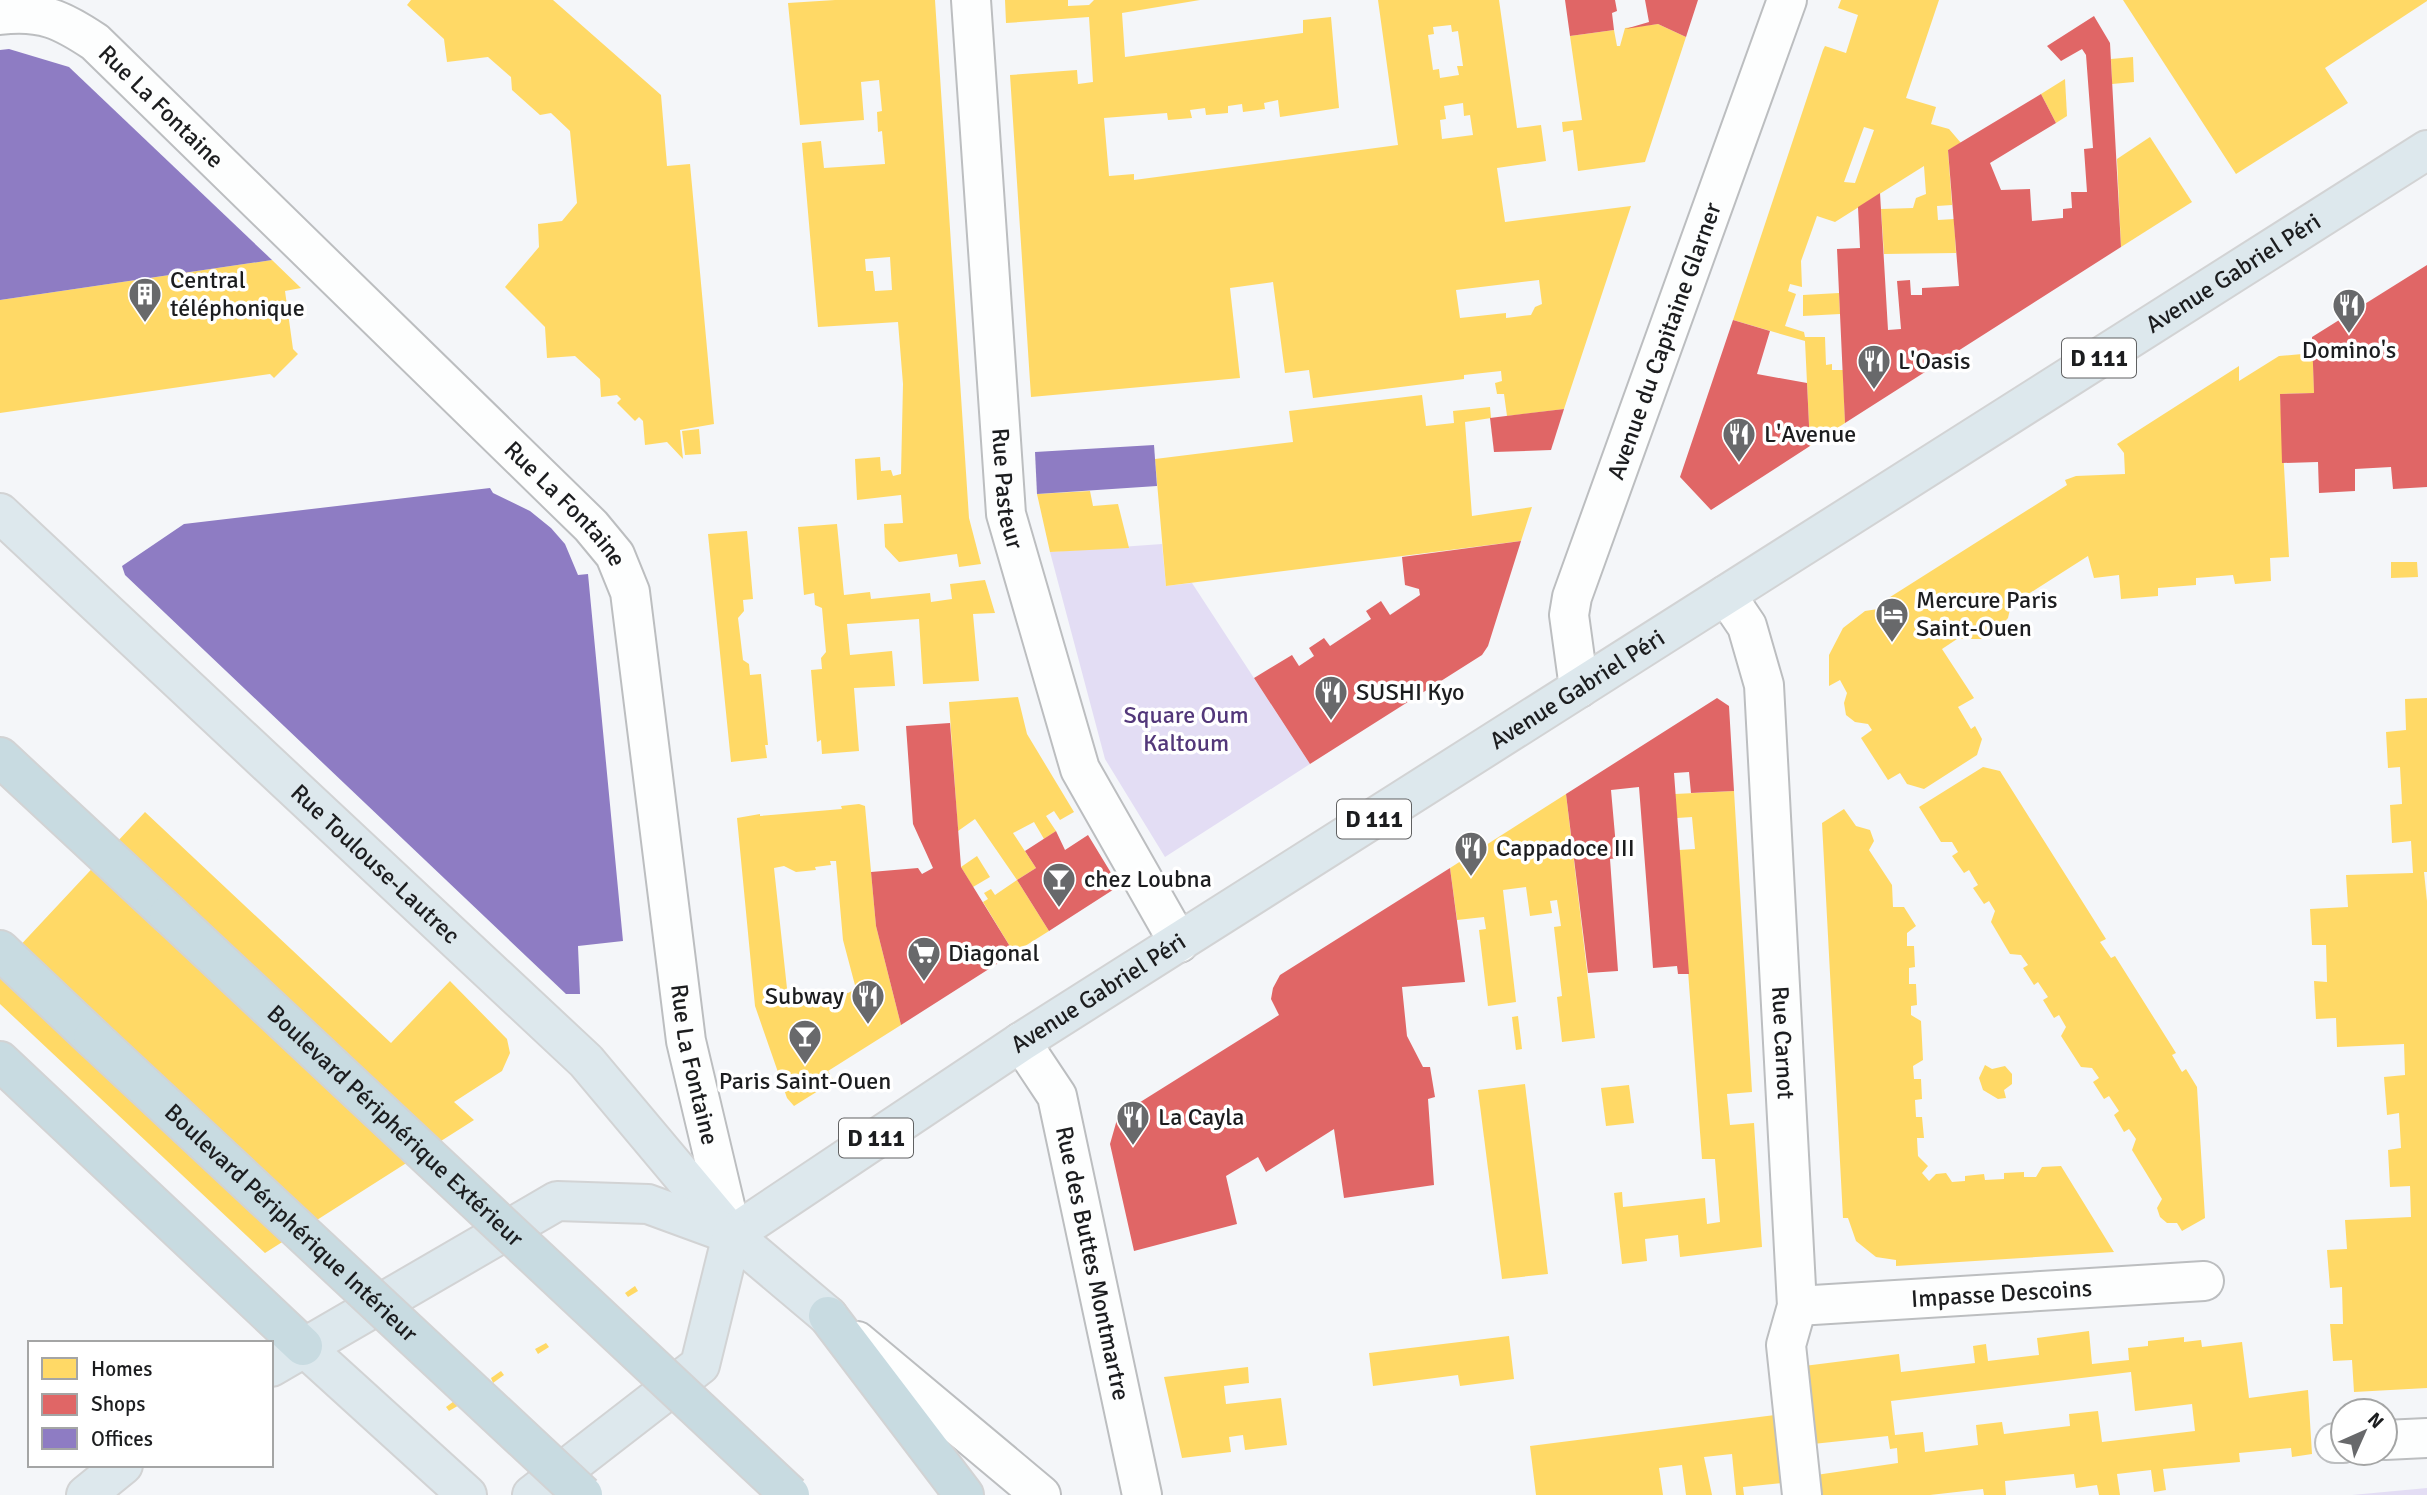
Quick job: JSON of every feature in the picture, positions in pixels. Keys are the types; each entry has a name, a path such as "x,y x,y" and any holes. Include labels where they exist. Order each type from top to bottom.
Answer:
{"highway":[{"name":"Boulevard Périphérique Extérieur","path":"0,757 790,1495"},
{"name":"Boulevard Périphérique Intérieur","path":"0,950 583,1495"},
{"path":"0,1061 303,1346"},
{"path":"828,1317 964,1495"}],"main road":[{"name":"Avenue Gabriel Péri","path":"732,1235 1021,1042 2427,150"},
{"name":"Rue Toulouse-Lautrec","path":"0,513 586,1061 732,1235"},
{"path":"273,1366 557,1201 648,1204 732,1235 828,1317"},
{"path":"532,1495 700,1365 732,1235"},
{"path":"303,1346 467,1495"},
{"path":"86,1495 121,1467"}],"street":[{"name":"Rue Pasteur","path":"971,0 1006,514 1080,769 1179,943"},
{"name":"Avenue du Capitaine Glarner","path":"1580,688 1569,615 1572,597 1787,0"},
{"name":"Rue La Fontaine","path":"0,15 15,13 59,19 95,42 591,526 615,555 630,592 686,1041 732,1235"},
{"name":"Rue Carnot","path":"1726,595 1747,626 1764,685 1797,1306 1786,1345 1802,1495"},
{"name":"Rue des Buttes Montmartre","path":"1021,1042 1057,1096 1142,1495"},
{"name":"Impasse Descoins","path":"1797,1306 2204,1281"},
{"path":"828,1317 1041,1495"},
{"path":"2399,1439 2427,1438"}],"green space":[{"name":"Square Oum Kaltoum","path":"1162,544 1166,586 1192,583 1310,764 1165,857 1105,759 1050,552"},
{"path":"2427,1488 2427,1495 2352,1495"}],"building: Homes":[{"path":"411,0 553,0 661,95 667,166 690,164 714,424 680,430 683,459 667,442 645,445 643,421 639,417 635,421 617,403 621,399 617,395 601,397 600,379 575,356 547,358 545,327 505,287 539,247 538,224 562,221 577,203 570,131 551,113 540,115 512,90 511,77 488,57 447,62 444,39 407,5"},
{"path":"935,0 969,518 981,564 959,567 957,554 899,562 885,547 884,524 903,523 901,495 857,500 855,459 880,457 881,471 891,470 893,476 901,474 903,384 898,322 818,327 802,143 821,141 824,168 885,164 882,131 878,132 877,112 882,111 879,80 861,82 864,120 800,125 788,3","holes":["890,257 892,290 875,291 873,271 866,271 865,259"]},
{"path":"1005,0 1068,0 1068,6 1089,5 1094,0 1200,0 1122,13 1125,57 1303,33 1303,20 1331,17 1339,108 1280,117 1278,100 1264,103 1265,109 1243,112 1242,104 1228,106 1228,113 1206,115 1205,108 1190,110 1192,118 1168,120 1167,113 1104,118 1109,176 1134,174 1134,180 1398,145 1378,0 1499,0 1517,128 1541,125 1546,161 1497,168 1505,222 1631,206 1564,409 1507,416 1504,394 1497,394 1495,383 1502,381 1501,371 1464,375 1464,379 1313,398 1309,370 1285,373 1273,282 1230,288 1240,378 1031,397 1010,75 1077,70 1078,84 1093,82 1089,17 1006,23","holes":["1451,25 1452,32 1458,31 1463,66 1457,66 1459,75 1440,78 1439,69 1433,70 1428,35 1434,34 1433,27","1463,103 1464,116 1470,115 1473,135 1442,139 1440,120 1446,119 1444,106","1539,280 1542,304 1535,307 1531,315 1506,318 1506,313 1460,318 1456,290"]},
{"path":"1841,0 1939,0 1906,98 1936,107 1931,124 1949,129 1961,143 1948,150 1952,205 1937,206 1938,220 1954,219 1956,253 1884,254 1881,209 1913,208 1916,198 1926,194 1924,166 1835,222 1817,216 1801,261 1802,287 1790,284 1788,291 1796,294 1785,326 1804,332 1805,337 1825,337 1826,365 1832,364 1832,370 1843,370 1845,423 1810,446 1805,341 1733,320 1823,50 1825,46 1846,53 1858,15 1838,8","holes":["1864,127 1874,130 1855,183 1844,182"]},
{"path":"2123,0 2427,1 2325,68 2348,103 2236,174"},
{"path":"1658,24 1686,37 1645,162 1578,171 1573,130 1563,132 1562,122 1582,120 1570,36 1614,30 1617,46 1620,46 1625,28"},
{"path":"2133,57 2134,82 2112,84 2111,59"},
{"path":"2065,79 2067,116 2056,123 2041,94"},
{"path":"2150,137 2192,202 2121,247 2117,159"},
{"name":"Central téléphonique","path":"272,260 301,288 285,291 293,349 298,354 274,378 270,374 0,413 0,300"},
{"path":"1839,293 1840,314 1803,316 1803,295"},
{"path":"2313,353 2314,393 2280,394 2289,557 2270,558 2271,581 2235,584 2233,575 2196,578 2196,585 2158,588 2158,596 2121,599 2119,575 2094,578 2088,556 2011,605 2008,618 1995,632 1981,639 1957,639 1942,649 1974,698 1958,707 1971,729 1975,726 1982,739 1977,755 1924,789 1907,784 1900,773 1888,780 1861,738 1872,730 1868,724 1855,722 1846,715 1844,703 1847,693 1840,680 1829,686 1829,655 1843,628 1865,611 1891,607 1887,599 2067,485 2065,480 2076,476 2125,474 2124,453 2117,444 2239,366 2239,381 2279,356"},
{"path":"1422,395 1426,426 1454,423 1453,411 1490,407 1491,418 1465,422 1472,516 1532,507 1521,541 1166,586 1155,459 1293,442 1289,411"},
{"path":"699,429 701,454 685,455 682,431"},
{"path":"1090,491 1093,506 1118,504 1129,548 1050,552 1037,494"},
{"path":"837,524 844,595 870,592 871,599 930,593 931,602 952,599 950,584 985,580 995,613 973,614 979,681 923,684 919,619 847,624 850,655 892,651 895,686 854,688 859,751 822,754 821,740 817,742 811,670 822,669 821,658 826,652 822,608 815,605 814,593 804,595 798,527"},
{"path":"747,531 753,599 743,600 744,611 738,618 743,660 749,664 750,675 761,674 768,745 765,745 767,758 731,762 708,534"},
{"path":"2391,562 2417,562 2418,577 2391,578"},
{"path":"1018,697 1027,734 1074,812 1060,820 1054,811 1046,816 1056,831 1044,839 1034,822 1013,833 1036,868 1017,880 975,819 958,831 949,702"},
{"path":"2427,698 2427,872 2424,872 2427,901 2427,1388 2354,1392 2352,1360 2333,1361 2330,1324 2343,1324 2342,1287 2330,1288 2327,1250 2347,1249 2345,1220 2411,1217 2410,1186 2390,1187 2388,1150 2401,1148 2399,1113 2387,1115 2384,1077 2405,1075 2404,1044 2337,1047 2336,1018 2316,1019 2314,981 2327,982 2326,945 2312,945 2310,909 2348,907 2346,875 2413,873 2411,841 2392,843 2390,805 2402,804 2400,767 2388,768 2386,732 2406,730 2405,699"},
{"path":"1983,767 2000,771 2106,939 2100,942 2111,958 2115,956 2176,1053 2172,1055 2182,1072 2186,1069 2197,1087 2205,1218 2182,1231 2177,1223 2167,1223 2160,1217 2157,1208 2162,1199 2132,1150 2136,1139 2129,1129 2124,1132 2114,1115 2119,1111 2109,1096 2104,1099 2093,1082 2099,1078 2092,1068 2081,1067 2061,1036 2066,1027 2059,1015 2054,1018 2043,1000 2048,997 2038,982 2034,985 2023,968 2028,965 2021,955 2010,954 1991,922 1995,911 1989,901 1984,904 1973,888 1978,885 1969,870 1964,873 1952,856 1958,852 1952,842 1941,842 1919,807"},
{"path":"1734,791 1752,1092 1727,1094 1730,1125 1754,1123 1762,1247 1680,1257 1678,1235 1645,1239 1647,1261 1622,1264 1614,1193 1622,1192 1623,1207 1705,1198 1707,1224 1720,1222 1715,1159 1702,1159 1679,850 1695,849 1692,817 1677,818 1675,794"},
{"path":"1566,794 1595,1038 1562,1042 1557,997 1562,996 1554,927 1561,926 1557,900 1550,901 1552,913 1530,916 1526,887 1503,890 1516,1002 1488,1006 1479,930 1486,929 1484,917 1457,920 1450,868"},
{"path":"841,806 865,806 876,926 901,1025 828,1071 834,1081 794,1106 787,1098 755,1006 737,818 842,809","holes":["830,861 836,861 843,940 856,989 848,993 832,989 807,1004 806,1002 789,1007 774,868 784,866 796,872 816,870 815,867 831,865"]},
{"path":"1844,809 1856,826 1870,830 1874,841 1869,850 1892,885 1893,907 1904,907 1916,926 1907,933 1907,946 1914,946 1915,967 1909,968 1909,984 1916,984 1917,1005 1911,1006 1911,1015 1921,1021 1923,1060 1913,1066 1914,1079 1921,1079 1922,1099 1915,1100 1916,1117 1922,1117 1924,1138 1917,1138 1918,1156 1928,1166 1922,1173 1929,1181 1936,1174 1946,1173 1952,1182 1965,1181 1965,1176 1984,1174 1985,1180 2004,1179 2004,1173 2024,1172 2024,1177 2036,1177 2042,1167 2061,1166 2114,1252 1896,1266 1896,1260 1876,1257 1856,1241 1848,1218 1843,1218 1822,823"},
{"path":"145,812 391,1043 450,981 507,1039 510,1053 502,1071 454,1102 474,1120 265,1253 0,1004 0,967"},
{"path":"977,856 990,877 973,887 961,867"},
{"path":"1017,880 1049,931 1014,953 983,902 988,899 984,893 991,889 995,895"},
{"path":"1518,1016 1522,1049 1516,1050 1512,1017"},
{"path":"1985,1065 1992,1069 2005,1066 2012,1074 2012,1084 2004,1090 2006,1098 1998,1099 1983,1090 1979,1078"},
{"path":"1525,1084 1548,1274 1502,1279 1478,1090"},
{"path":"1629,1085 1634,1123 1606,1126 1601,1088"},
{"path":"635,1286 638,1291 628,1297 625,1293"},
{"path":"2089,1331 2092,1364 2129,1360 2128,1348 2148,1346 2148,1341 2184,1337 2184,1342 2201,1340 2202,1347 2242,1342 2249,1398 2308,1390 2312,1454 2292,1457 2291,1448 2239,1453 2240,1462 2163,1469 2166,1490 2154,1492 2151,1470 2117,1474 2120,1495 2099,1495 2097,1485 2076,1488 2074,1474 2005,1481 2006,1495 1984,1495 1983,1489 1930,1495 1818,1495 1816,1475 1898,1463 1897,1448 1890,1449 1888,1436 1813,1444 1804,1366 1899,1354 1901,1372 1975,1363 1973,1346 1986,1344 1988,1361 2039,1355 2037,1338","holes":["2131,1372 2135,1411 2192,1404 2195,1431 2102,1442 2098,1411 2069,1414 2070,1426 2004,1434 2002,1422 1976,1425 1978,1445 1925,1452 1923,1432 1895,1435 1891,1401"]},
{"path":"1509,1336 1514,1379 1460,1386 1458,1375 1373,1386 1369,1353"},
{"path":"546,1343 549,1347 538,1354 535,1349"},
{"path":"1248,1367 1249,1383 1224,1386 1226,1404 1281,1398 1287,1445 1245,1450 1243,1435 1229,1437 1231,1452 1182,1458 1164,1377"},
{"path":"501,1371 504,1375 493,1383 491,1378"},
{"path":"457,1399 461,1404 449,1411 446,1407"},
{"path":"1775,1415 1782,1483 1743,1487 1744,1495 1736,1495 1732,1454 1704,1457 1712,1495 1686,1495 1682,1465 1659,1468 1663,1495 1536,1495 1530,1446"}],"building: Shops":[{"path":"1565,0 1615,0 1617,11 1612,13 1614,30 1570,36"},
{"path":"1645,0 1698,0 1686,37 1658,24 1625,29 1649,22"},
{"path":"2094,16 2110,43 2121,247 1845,423 1837,249 1860,248 1858,207 1880,193 1888,330 1901,329 1897,281 1910,280 1911,295 1922,295 1922,288 1959,286 1948,150 2041,94 2056,123 1990,163 2001,190 2030,189 2032,221 2063,218 2063,209 2072,208 2071,192 2087,192 2084,149 2093,148 2086,55 2082,49 2061,61 2047,46"},
{"path":"2427,265 2427,487 2393,489 2391,467 2355,469 2355,491 2319,493 2318,462 2282,463 2280,394 2314,393 2312,337"},
{"path":"1733,320 1770,331 1757,374 1807,383 1810,446 1711,510 1680,477"},
{"path":"1564,409 1551,450 1494,452 1490,418"},
{"path":"1521,541 1488,646 1482,655 1310,764 1254,678 1292,655 1299,666 1314,656 1309,648 1324,638 1330,646 1371,619 1366,611 1381,601 1390,615 1420,595 1419,589 1405,585 1402,557"},
{"path":"1717,698 1729,706 1734,791 1691,793 1689,772 1674,773 1689,974 1678,974 1677,966 1653,968 1639,787 1611,790 1617,858 1610,859 1618,971 1588,973 1566,794"},
{"path":"950,723 961,867 1014,953 901,1025 876,926 871,872 918,868 922,874 933,868 913,824 906,726"},
{"path":"1056,831 1065,850 1088,835 1119,886 1049,931 1017,880 1036,868 1025,851"},
{"path":"1450,868 1465,982 1402,987 1407,1036 1423,1067 1430,1067 1435,1097 1428,1099 1434,1185 1344,1198 1334,1129 1266,1172 1258,1157 1226,1176 1237,1224 1134,1251 1110,1144 1118,1116 1279,1015 1271,999 1280,975"}],"building: Offices":[{"path":"9,49 69,67 272,260 0,300 0,50"},
{"path":"1154,445 1157,486 1037,494 1035,452"},
{"path":"490,488 493,493 530,511 551,528 565,544 578,575 588,574 623,941 578,946 580,994 566,994 125,575 122,566 184,524"}],"place":[{"name":"Central téléphonique","path":"145,324"},
{"name":"Domino's","path":"2349,335"},
{"name":"L'Oasis","path":"1874,391"},
{"name":"L'Avenue","path":"1739,464"},
{"name":"Mercure Paris Saint-Ouen","path":"1892,644"},
{"name":"SUSHI Kyo","path":"1331,722"},
{"name":"Cappadoce III","path":"1471,878"},
{"name":"chez Loubna","path":"1059,909"},
{"name":"Diagonal","path":"924,983"},
{"name":"Subway","path":"868,1026"},
{"name":"Paris Saint-Ouen","path":"805,1066"},
{"name":"La Cayla","path":"1133,1147"}]}
